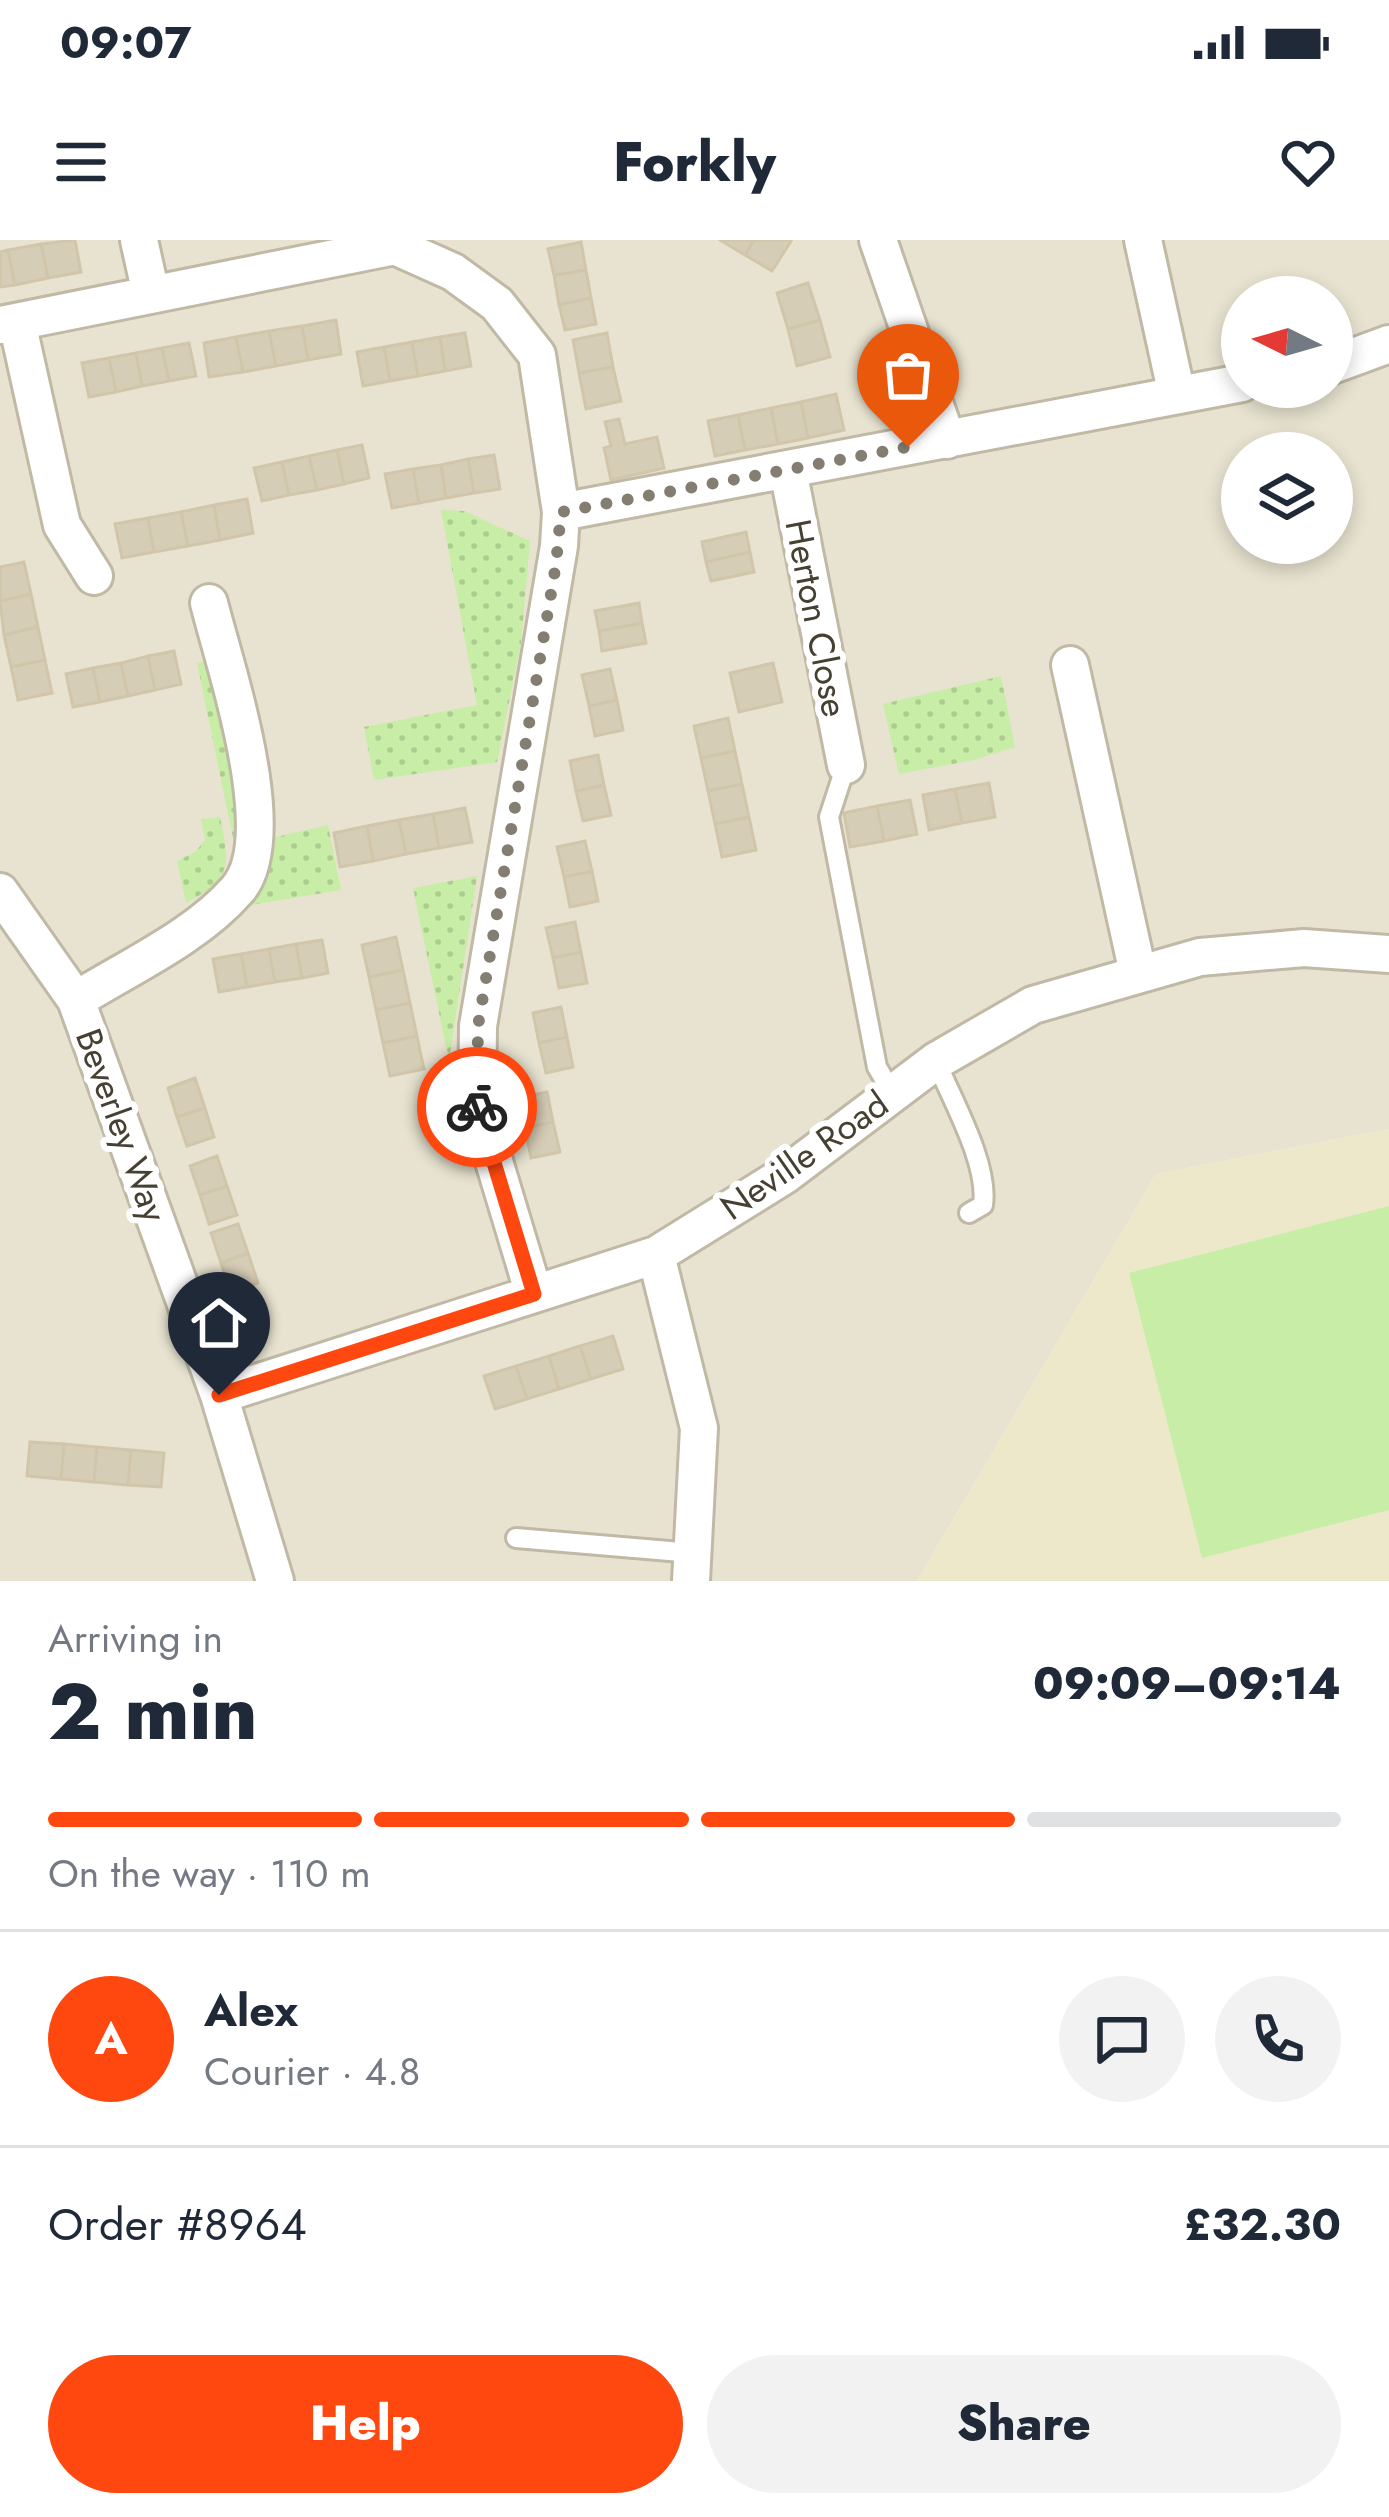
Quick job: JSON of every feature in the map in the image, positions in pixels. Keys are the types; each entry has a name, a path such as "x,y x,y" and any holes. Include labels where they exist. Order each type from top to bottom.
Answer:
{"street":[{"path":"139,240 151,294"},
{"path":"878,240 947,440"},
{"path":"1144,240 1177,395"},
{"path":"94,576 62,525 8,324 394,243 453,272 497,304 538,355 561,512 478,1026 476,1105 534,1294"},
{"path":"1353,357 1389,344"},
{"path":"561,512 1221,386"},
{"name":"Herton Close","path":"788,470 846,766"},
{"path":"76,1000 197,924 240,887 258,836 253,783 209,603"},
{"path":"1070,665 1138,973"},
{"name":"Beverley Way","path":"0,892 76,1000 219,1395 275,1581"},
{"name":"Neville Road","path":"219,1395 656,1255 785,1175 936,1061 1033,1005 1201,957 1304,948 1389,954"},
{"path":"656,1255 699,1428 692,1567"}],"lane":[{"path":"846,766 829,817 877,1067 892,1093"},
{"path":"936,1061 982,1177 983,1205 968,1213"},
{"path":"516,1538 692,1567"}],"shaded area":[{"path":"0,240 1389,240 1389,1129 1156,1174 917,1581 0,1581"},
{"path":"1389,1129 1389,1581 917,1581 1156,1174"}],"green space":[{"path":"441,510 464,511 530,541 521,643 497,762 374,780 364,727 477,705"},
{"path":"212,660 245,808 236,852 197,663"},
{"path":"1001,676 1015,747 899,774 883,704"},
{"path":"220,817 226,847 224,869 213,886 186,903 177,861 195,852 205,840 201,819"},
{"path":"328,825 341,890 245,906 261,884 272,838"},
{"path":"477,876 449,1061 413,888"},
{"path":"1389,1206 1389,1510 1202,1558 1129,1273"}],"building":[{"path":"75,240 81,272 48,278 41,244"},
{"path":"720,240 754,240 745,255"},
{"path":"754,240 791,241 772,271 745,255"},
{"path":"581,242 586,270 554,275 548,249"},
{"path":"41,244 48,278 15,285 8,250"},
{"path":"8,250 15,285 0,287 0,252"},
{"path":"586,270 591,298 559,305 554,275"},
{"path":"808,283 820,320 788,329 777,293"},
{"path":"591,298 596,324 565,330 559,305"},
{"path":"336,320 341,354 308,360 302,326"},
{"path":"820,320 830,357 797,366 788,329"},
{"path":"302,326 308,360 276,366 269,331"},
{"path":"269,331 276,366 243,372 236,337"},
{"path":"465,333 471,366 445,371 440,337"},
{"path":"607,333 613,367 579,373 573,340"},
{"path":"236,337 243,372 209,377 204,343"},
{"path":"440,337 445,371 418,376 412,342"},
{"path":"412,342 418,376 390,381 384,347"},
{"path":"189,343 196,376 169,381 162,348"},
{"path":"384,347 390,381 363,386 357,352"},
{"path":"162,348 169,381 142,386 136,353"},
{"path":"136,353 142,386 116,392 109,358"},
{"path":"109,358 116,392 89,397 82,363"},
{"path":"613,367 621,401 586,409 579,373"},
{"path":"836,394 844,430 808,438 801,402"},
{"path":"801,402 808,438 778,444 771,408"},
{"path":"771,408 778,444 745,450 738,415"},
{"path":"738,415 745,450 715,456 708,421"},
{"path":"619,419 625,444 657,437 664,468 611,480 604,448 611,446 605,422"},
{"path":"362,445 369,478 344,484 337,450"},
{"path":"337,450 344,484 317,490 309,456"},
{"path":"494,455 500,489 474,493 468,459"},
{"path":"309,456 317,490 289,495 282,462"},
{"path":"468,459 474,493 446,498 441,465"},
{"path":"282,462 289,495 262,501 254,468"},
{"path":"441,465 446,498 419,503 413,469"},
{"path":"413,469 419,503 392,508 385,474"},
{"path":"247,499 253,533 220,540 214,505"},
{"path":"214,505 220,540 188,546 181,512"},
{"path":"181,512 188,546 154,552 148,518"},
{"path":"148,518 154,552 122,558 115,524"},
{"path":"746,532 750,552 706,562 702,542"},
{"path":"750,552 754,572 711,581 706,562"},
{"path":"24,562 31,594 0,601 0,567"},
{"path":"31,594 38,627 4,635 0,601"},
{"path":"639,603 642,623 599,631 595,611"},
{"path":"642,623 646,643 602,651 599,631"},
{"path":"38,627 45,660 11,667 4,635"},
{"path":"174,651 181,684 155,690 148,656"},
{"path":"148,656 155,690 128,696 121,663"},
{"path":"45,660 52,693 18,700 11,667"},
{"path":"121,663 128,696 100,702 93,668"},
{"path":"773,663 782,702 739,712 730,673"},
{"path":"93,668 100,702 73,707 66,674"},
{"path":"610,669 617,700 589,706 582,675"},
{"path":"617,700 623,730 595,736 589,706"},
{"path":"728,718 735,751 701,758 694,726"},
{"path":"735,751 742,784 708,791 701,758"},
{"path":"598,755 604,785 576,791 570,761"},
{"path":"989,783 995,817 962,823 955,789"},
{"path":"742,784 749,817 715,824 708,791"},
{"path":"604,785 611,815 583,821 576,791"},
{"path":"955,789 962,823 929,830 923,795"},
{"path":"910,800 917,834 884,841 877,806"},
{"path":"877,806 884,841 850,847 844,813"},
{"path":"465,808 472,842 439,848 433,814"},
{"path":"433,814 439,848 406,854 399,820"},
{"path":"749,817 756,850 722,857 715,824"},
{"path":"399,820 406,854 373,861 367,826"},
{"path":"367,826 373,861 340,867 334,833"},
{"path":"585,841 592,871 564,877 557,847"},
{"path":"592,871 598,901 570,907 564,877"},
{"path":"575,922 581,952 553,958 546,928"},
{"path":"396,937 403,970 369,977 362,945"},
{"path":"322,940 328,973 302,978 296,944"},
{"path":"296,944 302,978 275,982 269,949"},
{"path":"269,949 275,982 247,987 241,954"},
{"path":"581,952 587,983 559,988 553,958"},
{"path":"241,954 247,987 219,992 213,959"},
{"path":"403,970 410,1003 376,1010 369,977"},
{"path":"410,1003 417,1036 383,1043 376,1010"},
{"path":"561,1007 567,1037 539,1043 533,1013"},
{"path":"417,1036 424,1069 390,1076 383,1043"},
{"path":"567,1037 573,1067 546,1073 539,1043"},
{"path":"195,1078 205,1108 177,1117 168,1088"},
{"path":"547,1092 553,1122 525,1128 519,1098"},
{"path":"205,1108 214,1137 187,1146 177,1117"},
{"path":"553,1122 560,1152 531,1158 525,1128"},
{"path":"217,1156 227,1186 200,1195 190,1166"},
{"path":"227,1186 237,1215 209,1224 200,1195"},
{"path":"238,1224 248,1253 221,1263 211,1233"},
{"path":"248,1253 258,1283 231,1292 221,1263"},
{"path":"613,1336 623,1369 591,1379 580,1346"},
{"path":"580,1346 591,1379 559,1389 549,1356"},
{"path":"549,1356 559,1389 527,1399 516,1366"},
{"path":"516,1366 527,1399 495,1409 484,1376"},
{"path":"30,1442 64,1444 61,1479 27,1476"},
{"path":"64,1444 97,1447 94,1482 61,1479"},
{"path":"97,1447 131,1450 128,1485 94,1482"},
{"path":"131,1450 164,1453 161,1487 128,1485"}],"way so far":[{"path":"477,1107 478,1026 561,512 908,447"}],"route":[{"path":"219,1395 534,1294 477,1107"}]}
